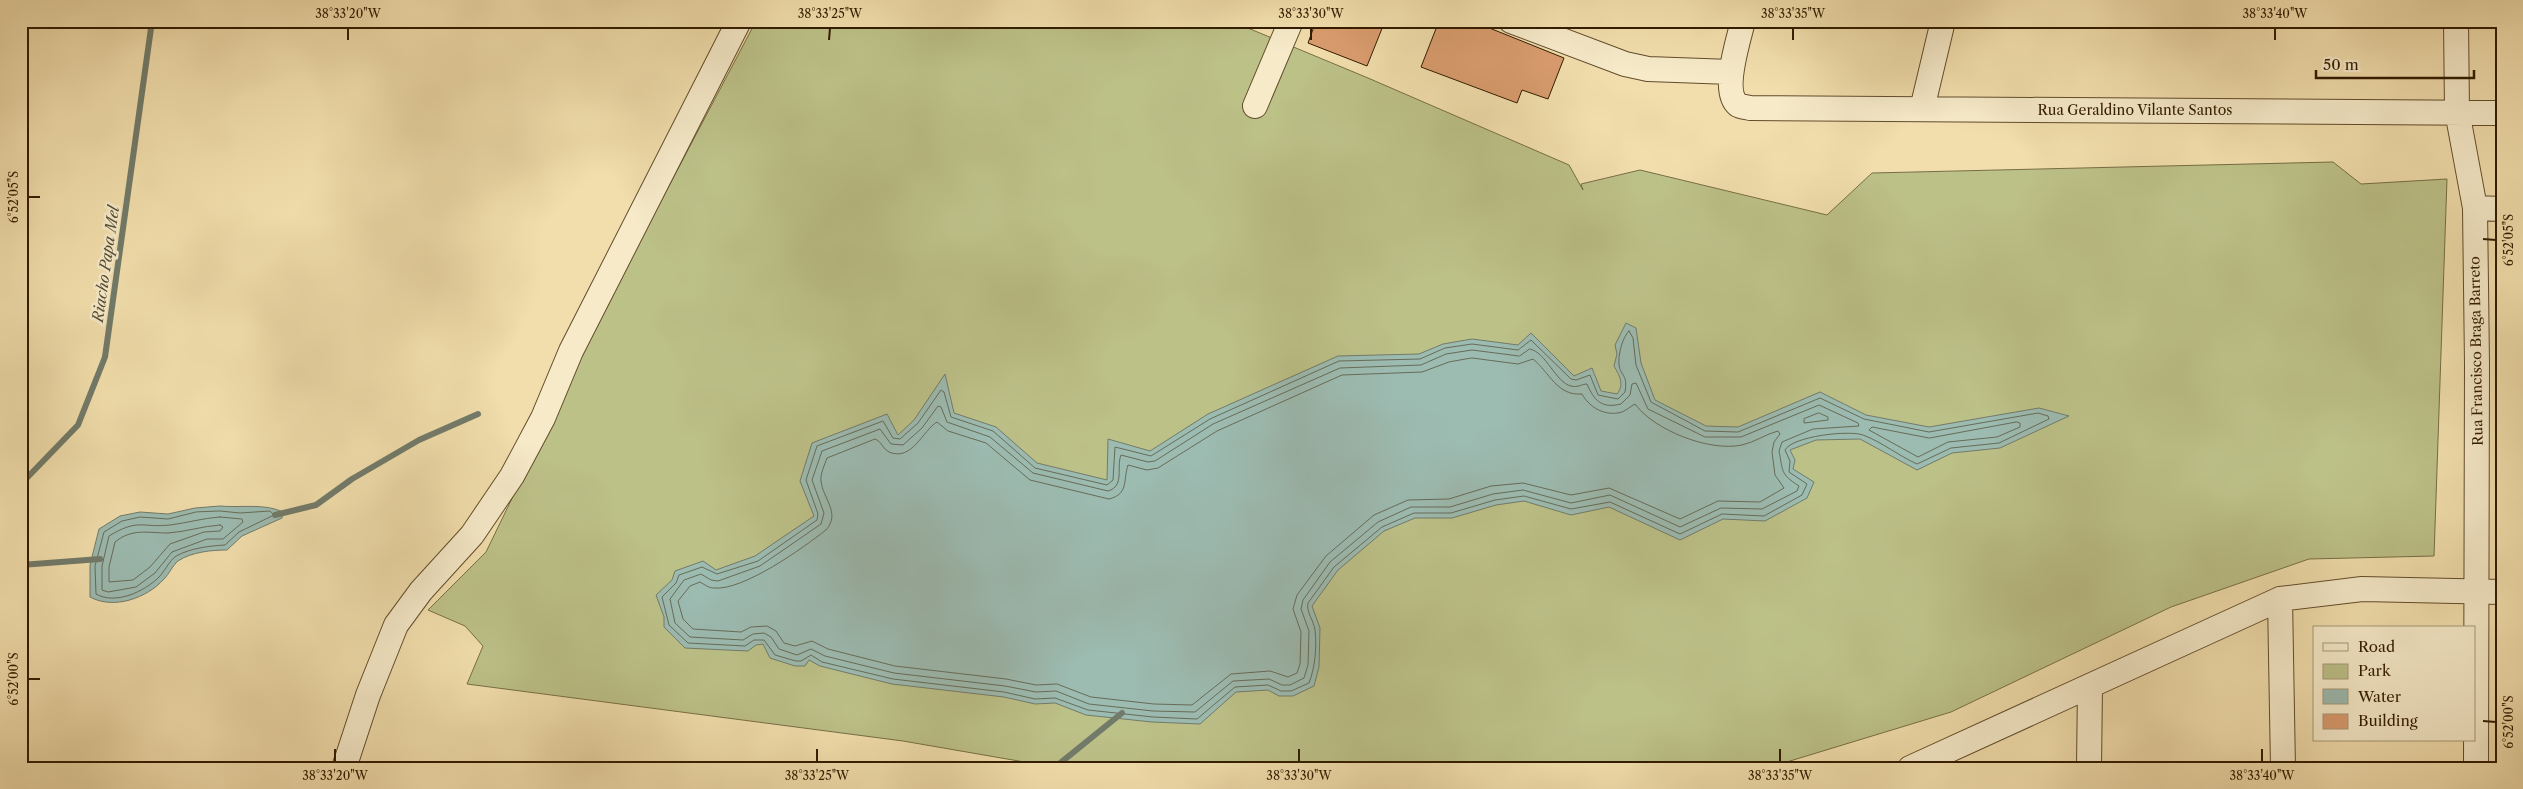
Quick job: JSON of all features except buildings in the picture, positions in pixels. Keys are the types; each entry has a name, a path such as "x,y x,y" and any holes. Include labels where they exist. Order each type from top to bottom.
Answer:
{"street":[{"path":"344,768 368,695 396,625 421,591 472,535 512,476 543,418 571,351 739,21"},
{"path":"1256,106 1291,21"},
{"path":"1510,21 1556,29 1625,64 1648,69 1731,72"},
{"name":"Rua Geraldino Vilante Santos","path":"1743,21 1731,72 1732,95 1739,105 1767,109 2502,113"},
{"path":"1922,109 1943,21"},
{"name":"Rua Francisco Braga Barreto","path":"2456,21 2458,112 2474,208 2478,593 2476,768"},
{"path":"2474,208 2502,209"},
{"path":"1910,768 2280,599 2362,589 2478,593 2502,592"},
{"path":"2280,599 2283,768"},
{"path":"2089,768 2090,686"}],"green space":[{"path":"756,21 1231,21 1569,165 1583,190 1581,184 1640,170 1827,215 1872,173 2333,162 2361,184 2447,179 2434,556 2309,559 2171,607 1951,712 1767,768 1059,768 903,741 467,684 483,646 465,626 428,610 486,552 604,309"}],"water":[{"path":"1626,323 1636,328 1641,363 1655,400 1706,426 1738,427 1820,392 1866,415 1929,427 2039,408 2069,416 2000,448 1952,453 1917,470 1860,439 1816,440 1790,450 1795,460 1793,469 1814,482 1807,498 1765,521 1723,519 1680,540 1609,507 1571,515 1524,501 1496,505 1452,518 1415,518 1384,531 1338,570 1312,606 1320,628 1319,667 1314,686 1293,696 1279,696 1268,690 1236,692 1200,724 1152,722 1086,715 1055,703 1035,704 1004,697 892,684 820,666 809,660 805,666 795,666 770,658 763,644 756,645 748,651 685,648 664,627 664,617 656,595 672,580 675,571 703,561 716,570 755,556 814,516 800,481 812,443 887,414 898,435 914,420 945,374 954,413 996,427 1037,463 1107,480 1108,439 1150,451 1208,414 1338,356 1419,354 1443,344 1472,339 1518,345 1531,333 1574,376 1592,368 1601,391 1617,394 1621,383 1614,366 1617,354 1615,345"},
{"path":"220,506 260,507 283,512 282,518 242,536 227,550 208,551 183,558 149,592 130,600 119,602 99,601 90,597 90,565 99,529 120,516 140,512 168,514 195,508"}],"waterway":[{"name":"Riacho Papa Mel","path":"21,484 78,425 105,357 152,21"},
{"path":"275,515 316,505 352,479 419,440 478,414"},
{"path":"21,565 100,559"},
{"path":"1054,768 1122,713"}]}
